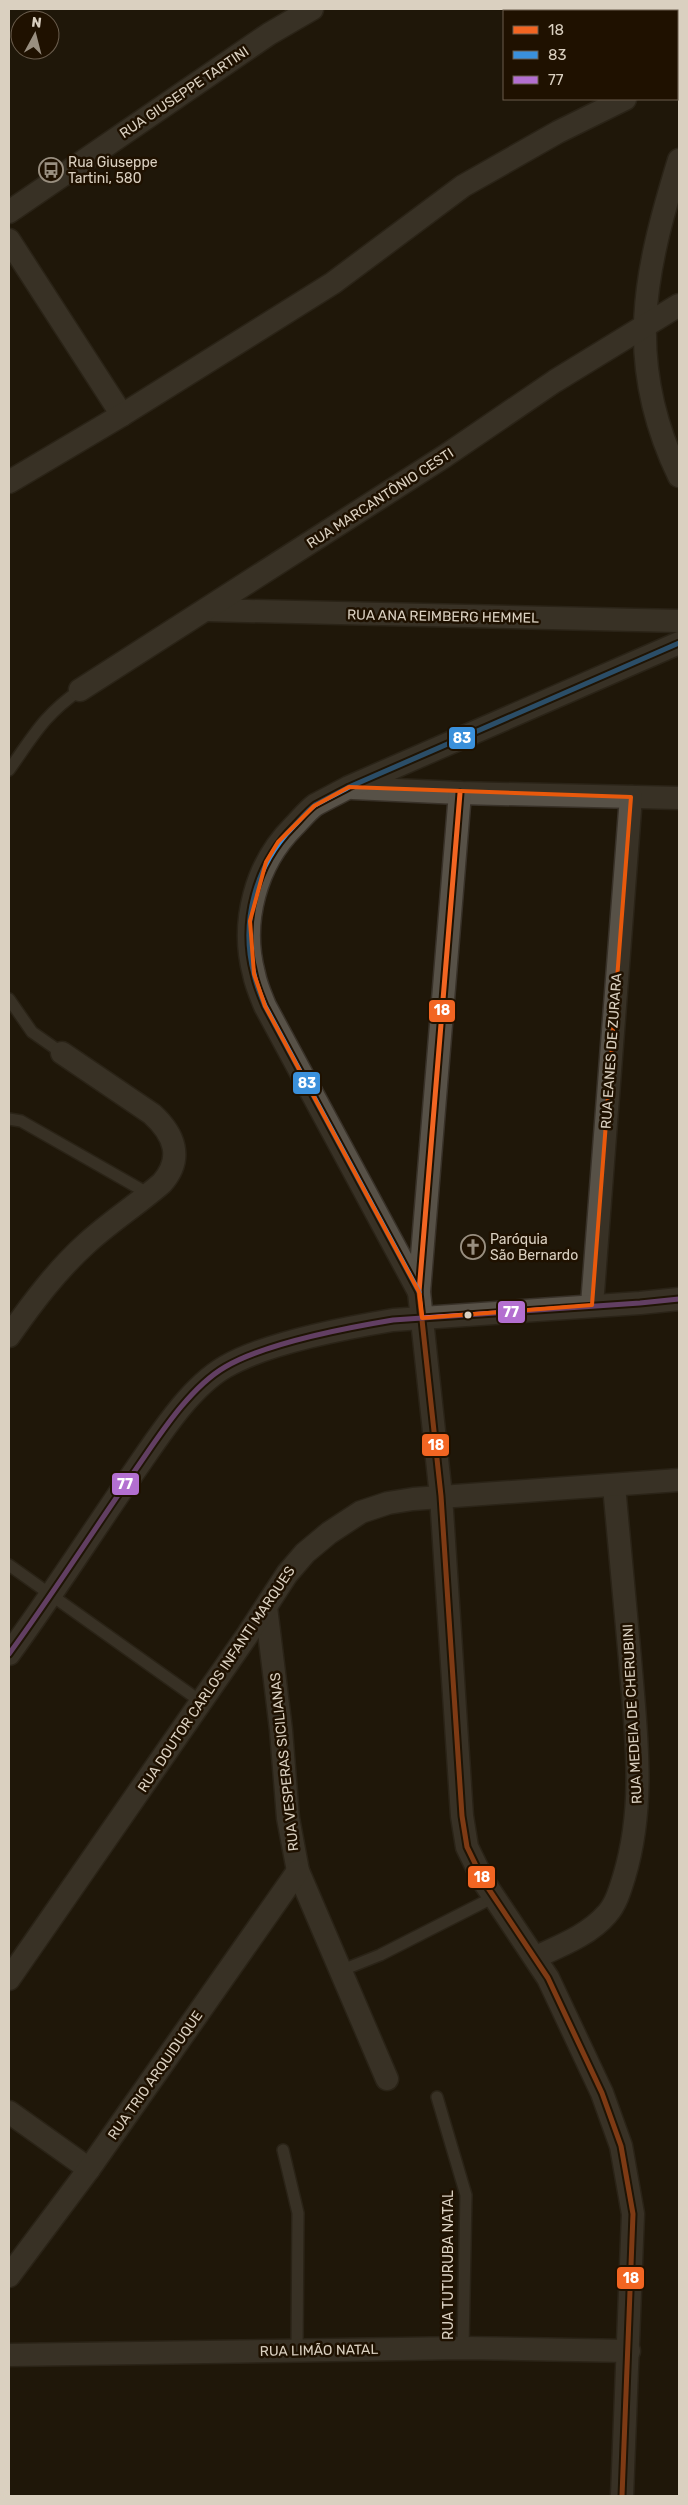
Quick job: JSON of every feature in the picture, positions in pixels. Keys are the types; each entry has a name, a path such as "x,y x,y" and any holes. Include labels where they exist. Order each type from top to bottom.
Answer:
{"street":[{"name":"RUA GIUSEPPE TARTINI","path":"9,212 269,34 312,9"},
{"path":"9,482 122,415 333,283 463,186 558,132 623,100"},
{"path":"679,160 654,247 649,271 644,327 648,382 668,453 679,476"},
{"path":"9,240 122,415"},
{"name":"RUA MARCANTÔNIO CESTI","path":"80,690 445,456 555,381 679,305"},
{"name":"RUA ANA REIMBERG HEMMEL","path":"207,610 679,621"},
{"path":"419,1292 265,1006 254,974 250,950 250,921 255,891 270,855 278,842 314,806 349,787 679,643"},
{"path":"349,787 460,793 679,798"},
{"path":"460,793 419,1292 440,1496 462,1816 467,1847 484,1882 536,1957 548,1978 602,2094 621,2146 633,2214 622,2496"},
{"name":"RUA EANES DE ZURARA","path":"592,1305 631,797"},
{"path":"9,1336 28,1307 65,1264 88,1242 149,1194 170,1174 174,1160 171,1136 152,1114 62,1053"},
{"path":"9,1654 52,1595 152,1445 188,1399 206,1380 225,1367 279,1346 365,1324 592,1305 640,1303 679,1298"},
{"name":"RUA DOUTOR CARLOS INFANTI MARQUES","path":"9,1979 100,1850 287,1574 305,1553 329,1533 361,1512 388,1503 440,1496 614,1486 679,1480"},
{"name":"RUA MEDEIA DE CHERUBINI","path":"536,1957 571,1941 599,1922 607,1914 620,1890 636,1830 638,1777 635,1720 614,1486"},
{"name":"RUA VESPERAS SICILIANAS","path":"266,1607 281,1730 288,1818 298,1872 387,2079"},
{"name":"RUA TRIO ARQUIDUQUE","path":"9,2276 89,2169 298,1872"},
{"path":"9,2112 89,2169"},
{"name":"RUA LIMÃO NATAL","path":"9,2355 463,2348 628,2351"}],"lane":[{"path":"9,770 43,720 80,690"},
{"path":"9,999 32,1032 62,1053"},
{"path":"9,1119 21,1120 149,1194"},
{"path":"9,1565 200,1701"},
{"path":"340,1971 380,1955 494,1896"},
{"name":"RUA TUTURUBA NATAL","path":"437,2097 466,2194 463,2348"},
{"path":"283,2150 298,2213 297,2350"}],"highlighted area":[{"path":"349,787 631,797 592,1305 422,1318 419,1292 265,1006 254,974 250,921 266,862 278,842 314,806"}],"transit line":[{"name":"83","path":"419,1292 265,1006 255,978 250,954 249,934 250,914 261,876 269,858 280,842 315,805 349,787 679,643"},
{"name":"18","path":"460,793 419,1292 441,1496 462,1816 467,1847 484,1882 548,1978 602,2093 621,2146 633,2214 622,2496"},
{"name":"77","path":"9,1654 165,1428 199,1387 225,1367 242,1358 284,1344 352,1327 393,1320 679,1299"}],"place":[{"name":"Rua Giuseppe Tartini, 580","path":"51,170"},
{"name":"Paróquia São Bernardo","path":"473,1247"}]}
